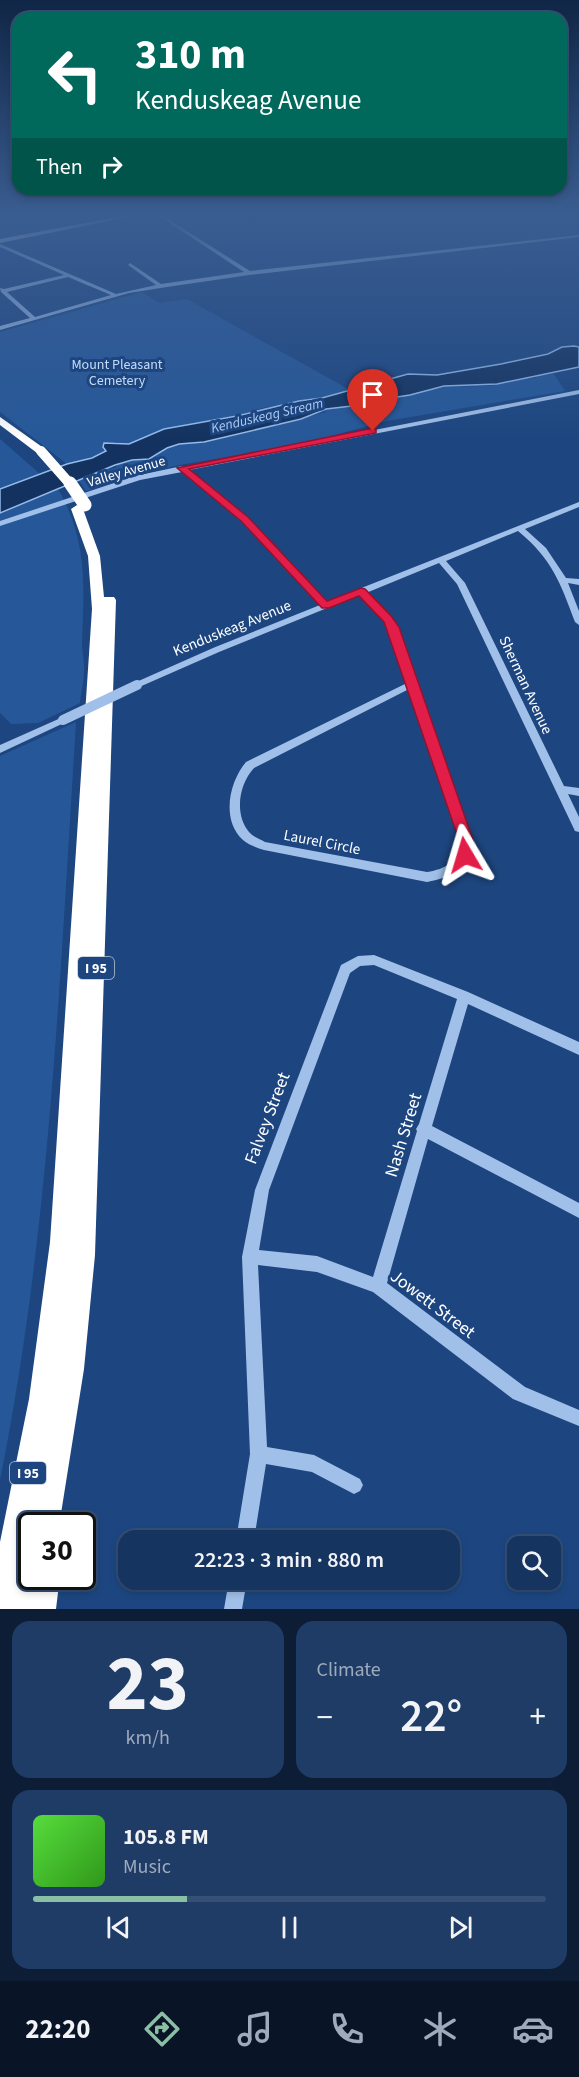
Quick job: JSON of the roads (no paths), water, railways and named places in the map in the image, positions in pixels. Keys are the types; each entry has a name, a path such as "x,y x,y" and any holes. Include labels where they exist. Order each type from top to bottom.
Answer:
{"highway":[{"name":"I 95","path":"0,420 37,453 81,507 99,539 106,566 109,593 109,643 85,1224 78,1310 47,1512"},
{"name":"I 95","path":"0,429 37,453"},
{"name":"I 95","path":"0,1606 22,1508 44,1389 66,1196 99,609 94,556 81,507"},
{"path":"53,1512 61,1433"},
{"path":"28,1609 32,1590"},
{"path":"41,1609 44,1590"}],"street":[{"path":"3,291 34,319"},
{"path":"106,291 117,296"},
{"path":"0,328 138,291"},
{"name":"Valley Avenue","path":"0,524 138,478 579,392"},
{"path":"182,468 244,519 326,606"},
{"name":"Kenduskeag Avenue","path":"0,749 201,656 579,504"},
{"path":"519,528 550,555 563,580 579,622"},
{"name":"Sherman Avenue","path":"440,560 461,584 579,828"},
{"path":"563,580 579,582"},
{"name":"Laurel Circle","path":"361,592 393,627 467,843 465,855 456,867 443,875 427,876 264,846 244,834 236,814 236,782 241,773 250,765 412,684"},
{"path":"559,789 579,792"},
{"name":"Falvey Street","path":"247,1530 259,1454 250,1257 262,1190 345,969 358,961 374,960 464,996 579,1049"},
{"name":"Nash Street","path":"378,1286 464,996"},
{"path":"423,1129 579,1211"},
{"name":"Jowett Street","path":"250,1257 317,1264 378,1286 519,1393 579,1418"},
{"path":"259,1454 314,1464 354,1485"},
{"path":"233,1609 236,1590"}],"water":[{"name":"Kenduskeag Stream","path":"562,347 579,347 579,367 497,384 444,386 369,404 326,409 301,419 204,442 179,444 149,459 132,460 115,465 0,513 0,489 67,464 92,458 106,451 103,447 104,443 129,444 164,429 322,398 408,374 437,375 501,364 548,354"}],"park label":[{"name":"Mount Pleasant Cemetery","path":"117,372"}]}
